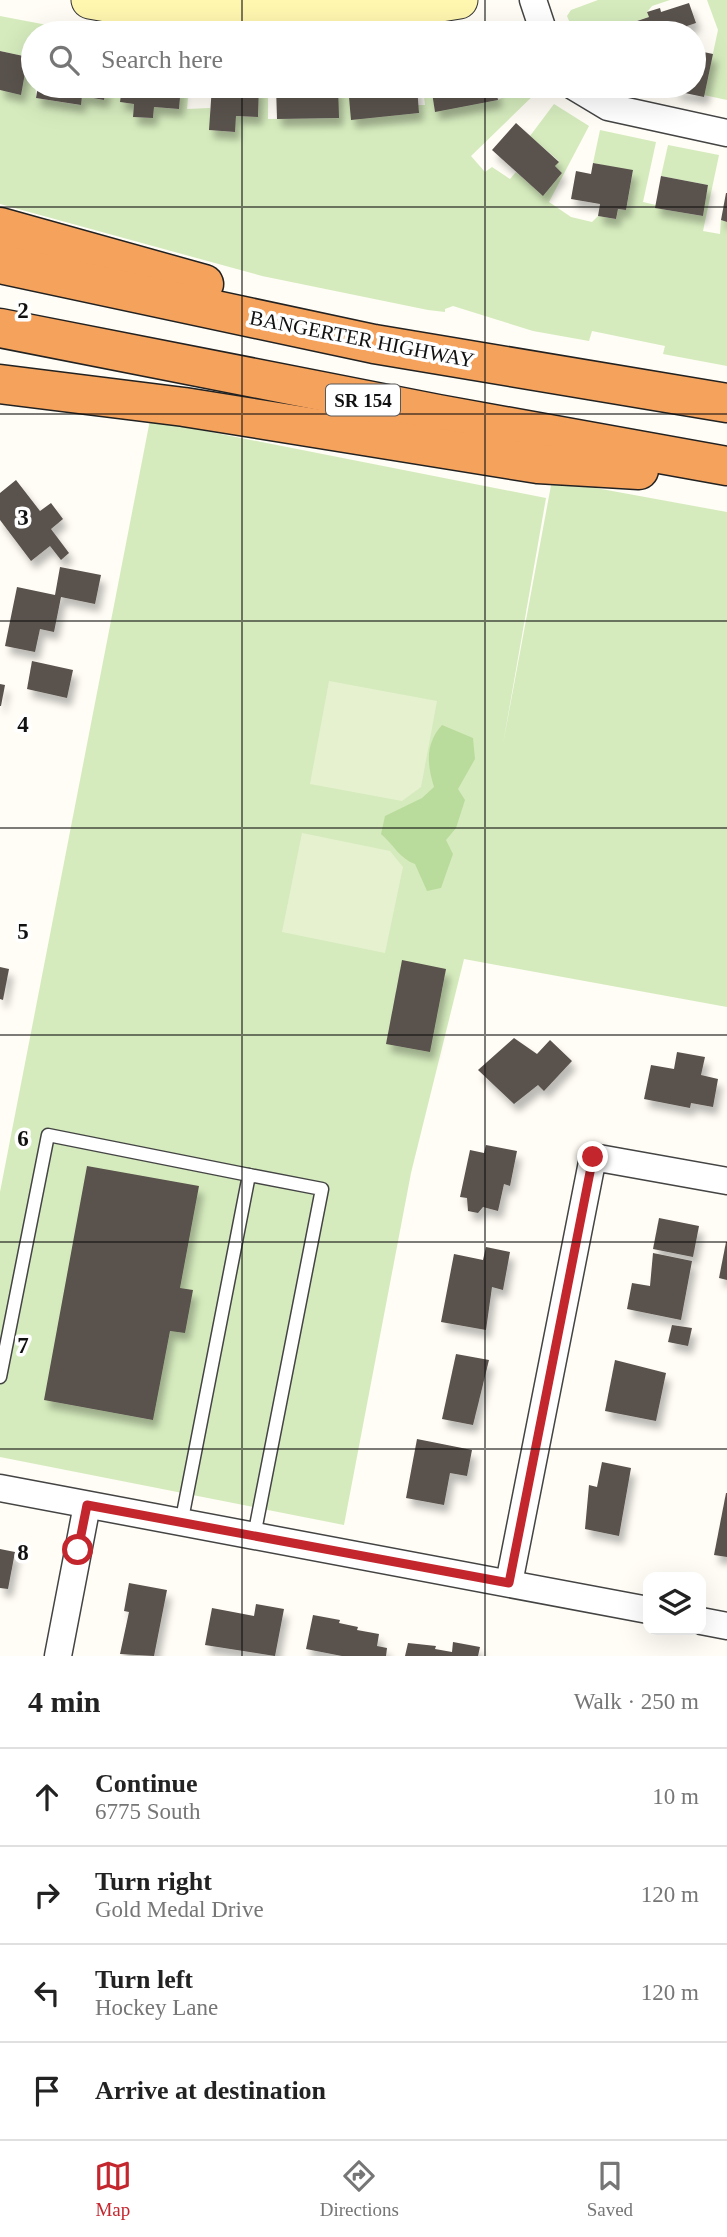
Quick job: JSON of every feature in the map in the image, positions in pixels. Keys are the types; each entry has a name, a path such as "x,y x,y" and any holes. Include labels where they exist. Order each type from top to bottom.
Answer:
{"highway":[{"path":"0,227 254,299 374,344"},
{"name":"BANGERTER HIGHWAY","path":"0,264 374,344 727,403"},
{"name":"SR 154","path":"0,328 438,414 727,466"},
{"path":"0,384 184,407 538,464 628,470 727,466"}],"street":[{"path":"90,0 175,12 282,17 370,13 459,0"},
{"path":"533,0 540,21"},
{"path":"593,98 608,107 727,133"},
{"path":"509,1583 593,1157 727,1181"},
{"path":"0,1488 643,1610"},
{"path":"58,1656 87,1505"},
{"path":"706,1622 727,1626"}],"lane":[{"path":"0,1377 48,1135 322,1189 254,1536"},
{"path":"181,1524 249,1175"}],"green space":[{"path":"598,0 670,0 652,6 647,12 649,17 637,21 569,21 567,16 571,10"},
{"path":"707,0 727,0 727,100 706,95 718,30"},
{"path":"0,16 26,21 21,21 21,56 0,51"},
{"path":"0,90 21,94 21,98 80,105 82,98 120,98 120,102 134,104 133,117 153,118 154,107 179,109 180,98 188,98 187,109 210,108 210,130 234,132 236,116 258,117 259,98 268,98 268,119 338,118 338,98 349,98 352,119 419,113 418,105 425,105 424,98 433,98 435,111 502,98 531,98 471,156 485,172 492,167 510,179 516,172 543,195 562,173 555,166 559,161 530,136 554,104 589,126 549,202 571,217 592,222 598,216 616,219 618,209 626,210 633,171 593,163 600,130 656,142 643,202 656,205 656,208 703,216 708,185 661,176 668,145 719,155 703,231 720,234 721,220 727,222 727,366 663,354 665,346 592,331 589,341 533,331 453,306 445,309 445,312 428,310 262,276 0,204"},
{"path":"150,420 546,498 503,744 552,480 727,512 727,1007 464,959 411,1173 344,1525 0,1457 0,1192"},
{"path":"329,681 437,701 421,787 402,801 310,784"},
{"path":"442,725 473,738 475,759 458,789 465,800 456,828 446,840 453,854 441,888 427,891 415,864 401,855 381,834 385,816 422,798 434,787 429,754 436,732"},
{"path":"302,833 390,851 403,867 385,953 282,932"}],"building":[{"path":"689,3 695,21 637,21 649,17 647,12 660,8 661,12"},
{"path":"0,51 21,56 21,95 0,90"},
{"path":"706,53 713,54 706,87"},
{"path":"36,98 82,98 81,105"},
{"path":"120,98 180,98 179,109 154,107 153,118 133,117 134,104 120,102"},
{"path":"211,98 259,98 258,117 236,116 235,132 209,130"},
{"path":"276,98 338,98 339,118 277,119"},
{"path":"349,98 418,98 419,113 351,120"},
{"path":"433,98 498,100 435,112"},
{"path":"516,123 559,162 555,166 562,173 543,196 492,150"},
{"path":"593,163 633,170 626,210 618,209 616,219 598,216 600,204 571,199 576,171 591,174"},
{"path":"661,176 708,185 703,216 655,208"},
{"path":"727,193 727,222 721,220"},
{"path":"16,480 40,511 51,503 63,519 51,529 69,553 61,560 50,546 31,561 0,520 0,493"},
{"path":"60,567 101,575 95,604 61,597 54,632 40,629 35,652 5,646 17,587 55,595"},
{"path":"32,661 73,670 67,698 27,689"},
{"path":"0,684 5,685 1,706 0,706"},
{"path":"402,960 446,969 430,1052 386,1044"},
{"path":"0,967 9,969 3,1000 0,999"},
{"path":"514,1038 537,1054 550,1040 572,1061 544,1091 538,1085 514,1104 478,1070"},
{"path":"677,1052 705,1057 701,1075 718,1079 713,1107 691,1103 690,1108 644,1099 651,1065 674,1069"},
{"path":"486,1145 517,1151 510,1186 504,1184 498,1211 483,1207 478,1213 468,1211 467,1198 460,1197 470,1150 484,1153"},
{"path":"87,1166 199,1186 180,1288 193,1290 185,1333 170,1331 153,1420 44,1400"},
{"path":"659,1218 699,1226 693,1257 653,1249"},
{"path":"727,1242 727,1280 719,1278"},
{"path":"486,1247 510,1252 503,1290 492,1287 486,1330 441,1322 454,1254 483,1260"},
{"path":"653,1253 692,1261 681,1320 627,1309 632,1283 650,1286"},
{"path":"672,1325 692,1328 688,1346 668,1342"},
{"path":"456,1354 489,1360 473,1425 442,1419"},
{"path":"615,1360 666,1373 656,1421 605,1411"},
{"path":"417,1439 472,1450 467,1476 450,1473 444,1505 406,1498"},
{"path":"602,1462 631,1468 619,1536 585,1529 589,1485 597,1487"},
{"path":"727,1493 727,1557 714,1555"},
{"path":"0,1549 15,1552 8,1589 0,1588"},
{"path":"129,1583 167,1590 154,1656 120,1654 129,1612 124,1611"},
{"path":"256,1604 284,1609 275,1656 205,1645 212,1608 254,1616"},
{"path":"313,1615 340,1620 339,1623 358,1627 357,1630 379,1634 377,1646 387,1648 386,1656 342,1656 306,1649"},
{"path":"453,1642 480,1647 478,1656 405,1656 408,1643 436,1646 435,1649 452,1652"}],"route":[{"path":"78,1550 87,1505 509,1583 593,1157"}]}
